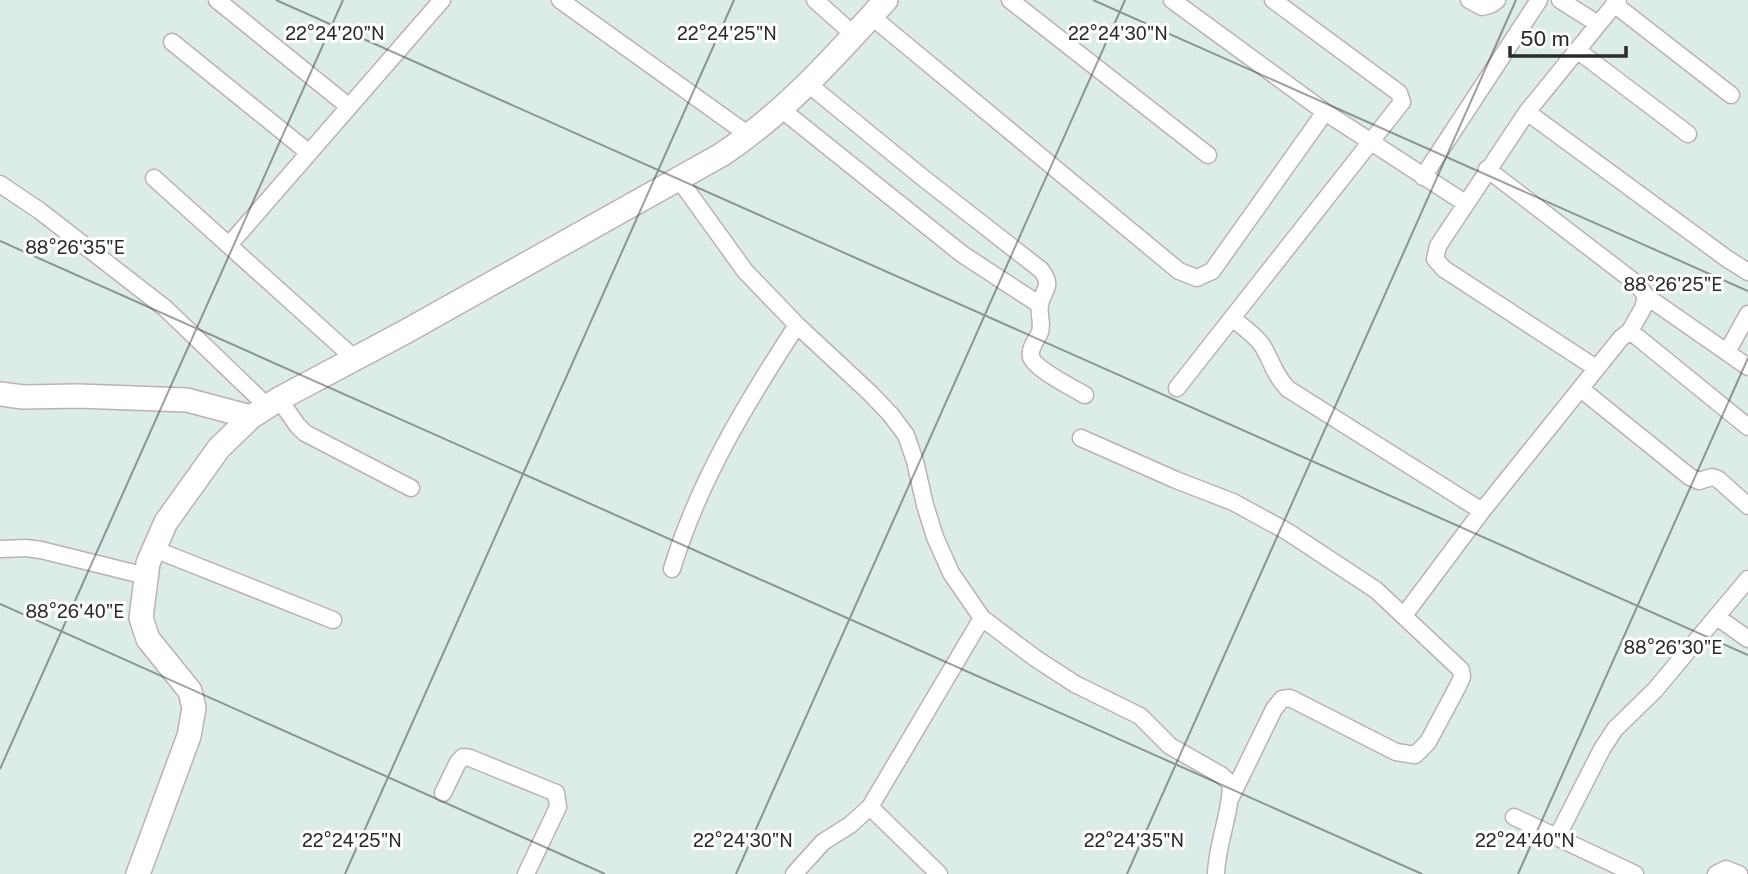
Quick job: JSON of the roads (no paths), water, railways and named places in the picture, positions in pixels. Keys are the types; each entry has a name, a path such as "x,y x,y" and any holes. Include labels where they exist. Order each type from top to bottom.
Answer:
{"main road":[{"path":"138,874 189,736 194,708 190,691 148,639 142,618 148,563 166,522 219,448 266,408 750,136 781,109 878,8"},
{"path":"0,394 23,397 187,400 266,408"}],"street":[{"path":"217,0 348,106"},
{"path":"229,245 442,0"},
{"path":"560,0 750,136"},
{"path":"815,0 854,35"},
{"path":"1010,0 1208,155"},
{"path":"1172,0 1325,112 1465,203"},
{"path":"1177,388 1402,102 1399,93 1273,0"},
{"path":"1469,0 1482,7 1497,0"},
{"path":"1423,177 1539,0"},
{"path":"1560,0 1598,24"},
{"path":"1596,368 1444,269 1435,259 1438,246 1527,112 1616,2 1731,95"},
{"path":"878,8 1178,271 1197,278 1212,271 1325,112"},
{"path":"172,42 308,152"},
{"path":"1577,50 1688,134"},
{"path":"807,82 1041,270 1048,278 1047,289 1040,305 1040,331 1032,345 1031,357 1038,366 1085,395"},
{"path":"781,109 962,254 1040,305"},
{"path":"1527,112 1718,253 1748,272"},
{"path":"1487,169 1637,284 1646,296 1748,367"},
{"path":"154,178 355,359"},
{"path":"678,178 731,255 797,325 870,393 906,435 935,537 951,573 982,618 1075,684 1140,716 1170,747 1221,775 1231,784 1231,797"},
{"path":"0,184 40,211 165,308 266,408 305,433 411,488"},
{"path":"1405,614 1482,511 1596,368 1630,331 1643,308 1646,296"},
{"path":"1727,352 1748,314"},
{"path":"1232,318 1256,338 1278,378 1288,389 1482,511"},
{"path":"672,569 688,520 719,454 751,397 797,325"},
{"path":"1630,331 1748,427"},
{"path":"1581,389 1690,477 1699,481 1712,477 1718,479 1748,506"},
{"path":"1081,438 1264,517 1359,577 1405,614 1461,670 1462,677 1458,686 1423,750 1415,755 1396,752 1290,698 1282,699 1274,709 1231,797 1217,853 1216,874"},
{"path":"0,549 41,550 146,576"},
{"path":"154,549 333,620"},
{"path":"1556,837 1615,729 1655,690 1748,579"},
{"path":"1717,617 1748,639"},
{"path":"794,874 823,842 850,825 870,807 982,618"},
{"path":"443,793 463,757 556,793 558,807 526,874"},
{"path":"870,807 939,874"},
{"path":"1514,817 1634,874"},
{"path":"1716,874 1726,869 1739,874"}]}
